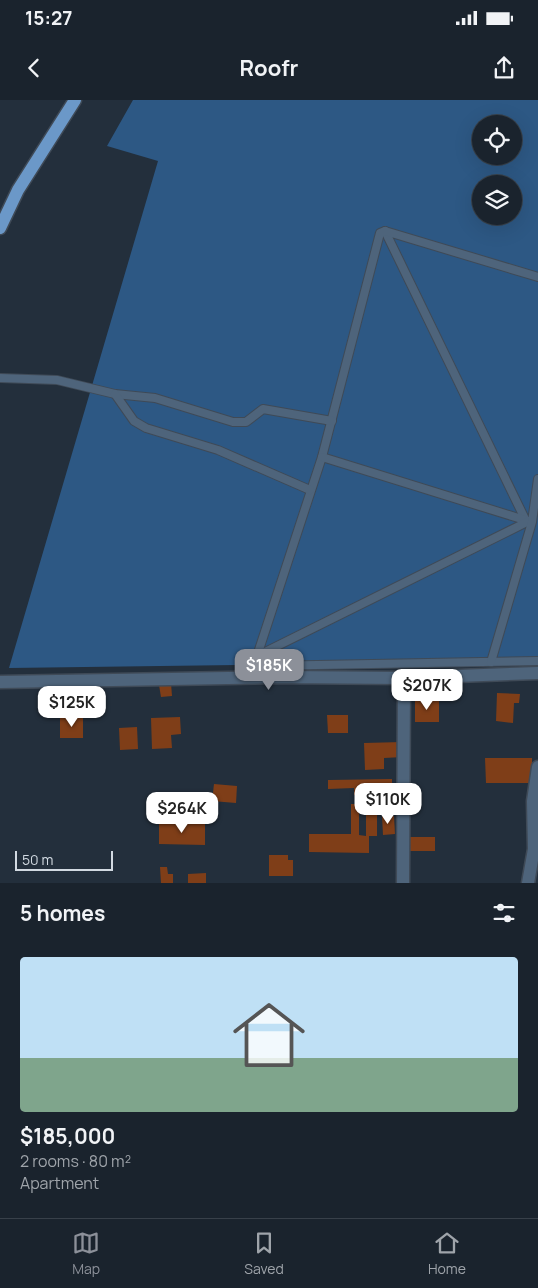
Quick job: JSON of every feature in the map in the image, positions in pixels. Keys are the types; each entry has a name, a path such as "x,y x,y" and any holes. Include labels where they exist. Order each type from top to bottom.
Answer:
{"main road":[{"path":"0,228 18,190 75,100"}],"street":[{"path":"0,682 282,677 404,678 538,673"},
{"path":"403,883 404,678"},
{"path":"528,883 534,849 533,801 538,767"}],"lane":[{"path":"385,231 538,276"},
{"path":"385,231 379,236 322,457 256,657 256,664 262,666 538,662"},
{"path":"385,231 529,521"},
{"path":"0,378 57,380 115,394 155,398 232,422 246,422 263,410 332,421"},
{"path":"115,394 134,421 146,428 218,450 310,490"},
{"path":"322,457 529,521"},
{"path":"492,662 537,491 538,479"},
{"path":"256,657 529,521"}],"shaded area":[{"path":"133,100 538,100 538,661 9,668 158,161 107,146"}],"building":[{"path":"171,683 172,696 161,697 159,685"},
{"path":"497,693 520,694 519,703 514,703 513,723 496,721"},
{"path":"415,701 439,701 439,722 415,722"},
{"path":"327,715 348,715 348,733 328,733"},
{"path":"180,717 181,734 171,735 172,748 152,749 151,718"},
{"path":"60,718 83,718 83,738 60,738"},
{"path":"137,727 138,749 120,750 119,728"},
{"path":"402,742 403,757 384,758 384,769 365,770 364,743"},
{"path":"485,758 532,758 532,783 486,783"},
{"path":"392,779 392,794 380,794 380,787 367,787 367,795 354,795 354,788 328,789 328,780"},
{"path":"214,784 237,786 236,803 212,801"},
{"path":"351,804 359,804 359,835 366,836 366,813 377,813 377,836 369,836 369,853 309,852 309,834 351,834"},
{"path":"382,816 394,816 395,834 383,835"},
{"path":"159,823 205,823 205,845 159,844"},
{"path":"408,837 435,837 435,851 408,851"},
{"path":"269,855 288,855 288,860 293,860 293,876 269,876"},
{"path":"160,867 167,867 168,874 173,874 173,883 161,883"},
{"path":"206,873 206,883 188,883 188,874"}]}
